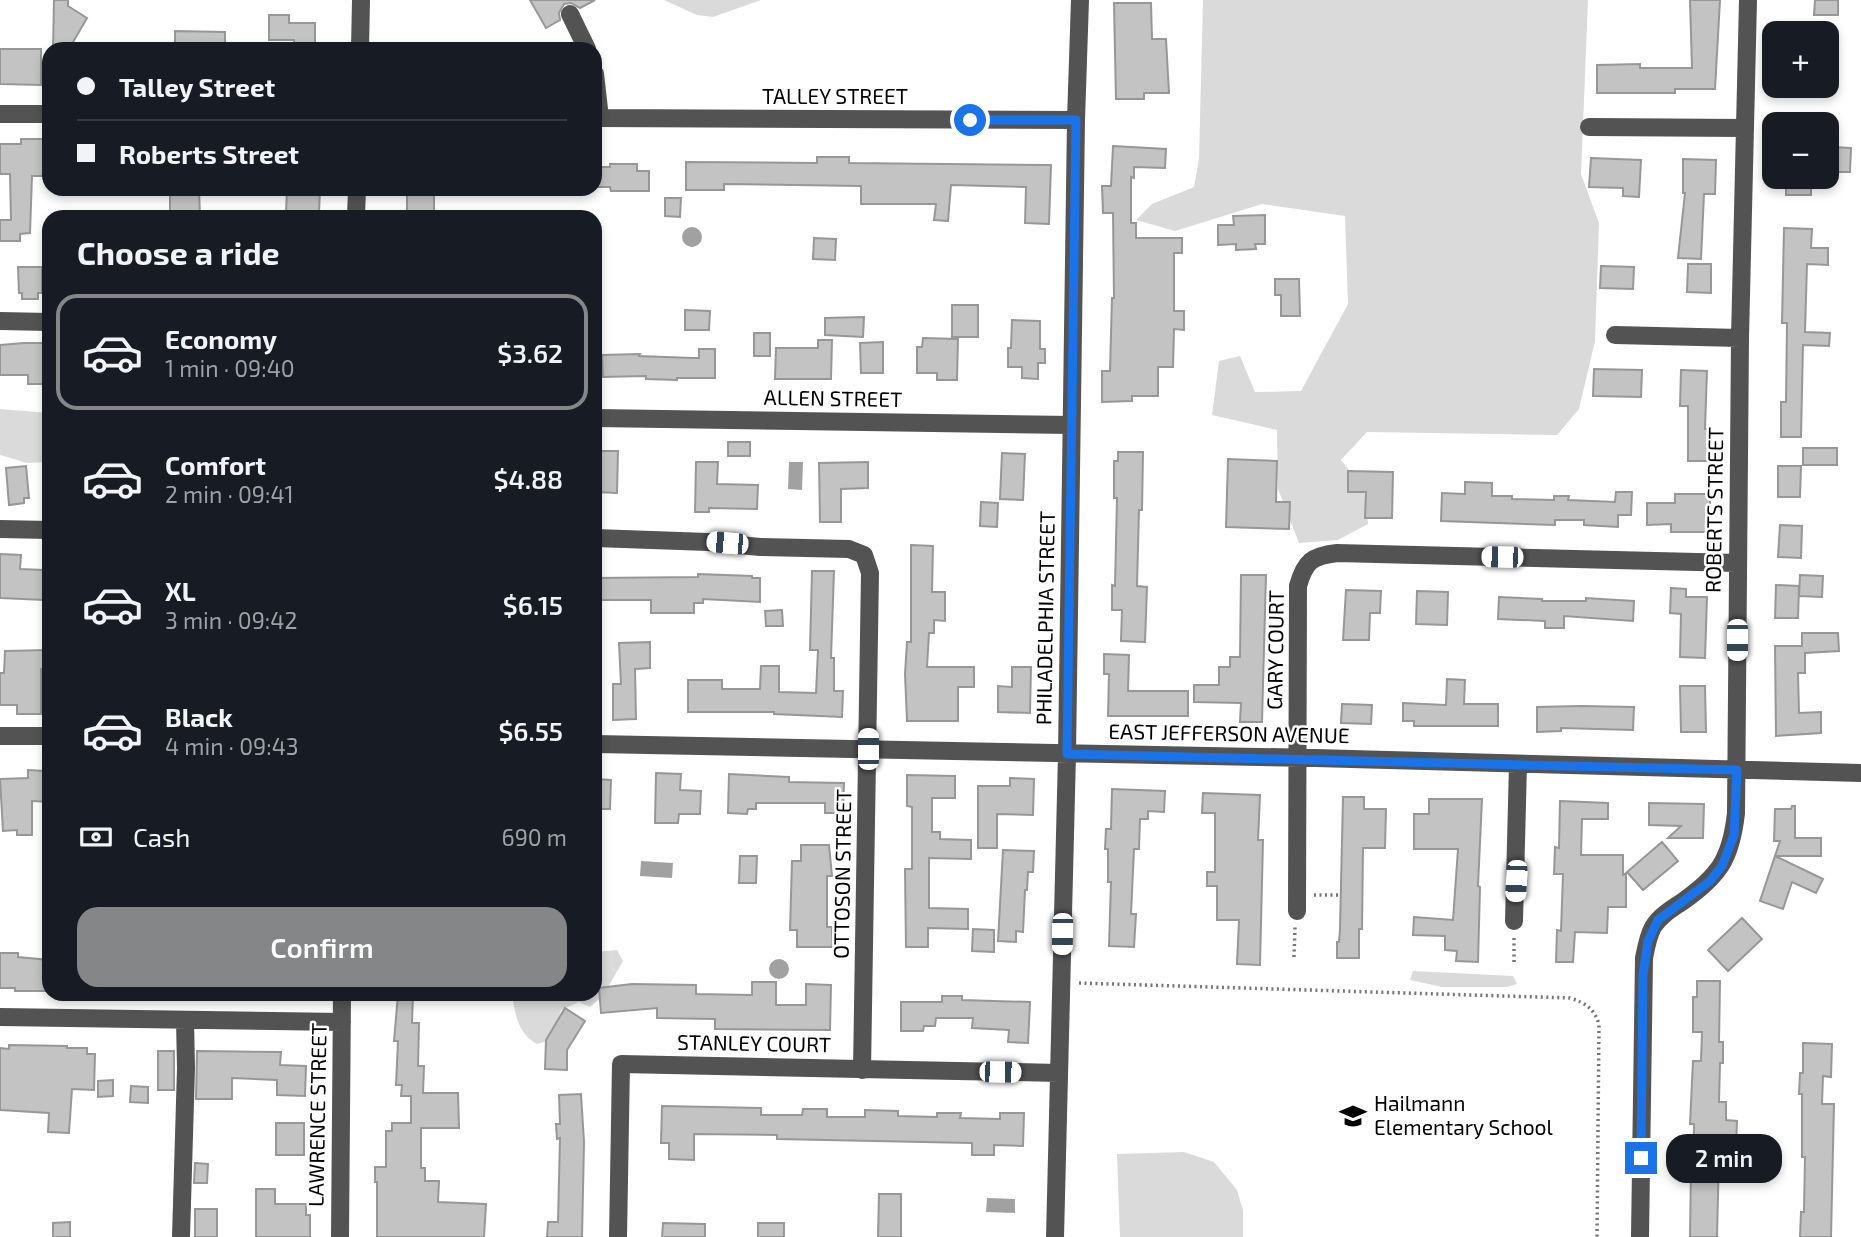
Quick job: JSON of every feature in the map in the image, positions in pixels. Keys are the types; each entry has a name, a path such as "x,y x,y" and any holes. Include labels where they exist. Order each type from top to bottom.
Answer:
{"street":[{"path":"360,42 361,0"},
{"name":"PHILADELPHIA STREET","path":"1055,1237 1067,754 1080,0"},
{"name":"ROBERTS STREET","path":"1640,1237 1644,958 1651,929 1658,920 1710,881 1722,866 1734,835 1737,770 1740,338 1748,0"},
{"path":"570,14 584,42"},
{"path":"0,114 42,114"},
{"name":"TALLEY STREET","path":"602,118 1076,120"},
{"path":"1589,127 1745,128"},
{"path":"0,321 42,322"},
{"path":"1615,335 1740,338"},
{"name":"ALLEN STREET","path":"602,418 1071,425"},
{"path":"0,529 42,530"},
{"name":"OTTOSON STREET","path":"602,538 849,549 863,555 870,573 862,1070"},
{"name":"GARY COURT","path":"1297,911 1298,586 1309,561 1337,553 1737,563"},
{"path":"0,736 42,736"},
{"name":"EAST JEFFERSON AVENUE","path":"602,744 1861,773"},
{"path":"1514,920 1518,764"},
{"name":"LAWRENCE STREET","path":"340,1237 342,1001"},
{"path":"0,1017 342,1022"},
{"path":"181,1237 185,1020"},
{"name":"STANLEY COURT","path":"618,1237 621,1064 1059,1073"}],"path":[{"path":"1314,895 1341,895"},
{"path":"1294,957 1297,911"},
{"path":"1514,941 1514,962"},
{"path":"1079,983 1570,998 1584,1003 1595,1013 1599,1024 1597,1237"}],"shaded area":[{"path":"664,0 761,0 713,17 697,15"},
{"path":"1203,0 1588,0 1581,174 1599,223 1595,341 1579,409 1557,435 1367,432 1341,460 1364,489 1368,524 1338,540 1299,543 1278,489 1277,430 1212,415 1219,361 1240,356 1255,392 1301,391 1348,304 1345,216 1262,204 1175,231 1136,220 1152,204 1194,187 1199,159"},
{"path":"692,227 699,230 702,237 699,244 692,247 685,244 682,237 685,230"},
{"path":"0,409 42,412 42,462 27,463 0,455"},
{"path":"789,462 803,462 802,490 788,489"},
{"path":"641,861 673,863 672,878 640,876"},
{"path":"617,950 623,961 602,997 602,951"},
{"path":"775,959 783,959 789,969 783,979 775,979 769,973 769,965"},
{"path":"1413,971 1513,976 1517,984 1507,987 1442,987 1410,980"},
{"path":"513,1001 597,1001 590,1007 579,1002 561,1010 552,1040 537,1044 526,1035 516,1016"},
{"path":"1184,1152 1214,1162 1237,1190 1243,1211 1243,1237 1120,1237 1117,1154"},
{"path":"987,1198 1015,1199 1015,1213 986,1212"}],"building":[{"path":"54,0 68,0 68,6 87,18 73,42 53,42"},
{"path":"530,0 595,0 580,8 571,3 564,4 559,13 560,20 546,28"},
{"path":"1690,0 1720,0 1715,89 1675,89 1675,93 1597,93 1597,65 1640,64 1640,68 1692,68"},
{"path":"1815,0 1838,0 1838,15 1814,15"},
{"path":"1114,3 1151,3 1152,39 1166,39 1169,93 1144,93 1144,99 1116,99"},
{"path":"269,15 289,15 289,23 315,23 315,42 269,40"},
{"path":"175,31 225,32 225,42 175,42"},
{"path":"0,49 41,49 41,85 0,84"},
{"path":"21,139 42,139 42,176 32,176 30,233 20,234 20,241 0,241 0,220 11,220 10,174 0,174 0,144 21,144"},
{"path":"1113,146 1166,149 1165,168 1134,167 1134,178 1131,177 1131,223 1136,223 1136,238 1182,238 1182,253 1174,253 1174,311 1184,311 1184,330 1174,329 1173,367 1158,367 1158,396 1132,396 1132,401 1102,402 1102,371 1110,371 1114,298 1113,213 1103,213 1102,186 1111,186"},
{"path":"1839,147 1851,148 1850,172 1839,172"},
{"path":"817,157 849,157 849,163 1051,165 1049,224 1025,223 1026,187 951,185 948,221 934,220 936,204 861,204 861,186 724,184 724,190 686,190 686,162 817,163"},
{"path":"1591,158 1641,160 1639,197 1623,196 1623,188 1589,187"},
{"path":"1683,159 1716,160 1715,194 1704,194 1701,259 1678,258 1685,193"},
{"path":"610,164 637,164 637,171 649,171 649,191 611,191 610,187 602,187 602,167 610,167"},
{"path":"1786,189 1811,189 1811,195 1786,195"},
{"path":"170,196 199,196 200,210 170,210"},
{"path":"287,196 320,196 319,210 286,210"},
{"path":"407,196 434,196 434,210 407,210"},
{"path":"665,198 681,198 680,217 665,216"},
{"path":"1265,215 1265,244 1255,244 1256,249 1236,250 1236,244 1218,245 1218,225 1234,225 1233,216"},
{"path":"1784,228 1812,229 1811,248 1828,248 1828,265 1807,264 1805,332 1830,333 1829,346 1803,345 1801,437 1781,437 1781,402 1786,402 1787,323 1782,323"},
{"path":"814,238 836,239 835,260 813,259"},
{"path":"1688,264 1711,264 1711,293 1687,292"},
{"path":"1601,266 1634,267 1633,289 1600,288"},
{"path":"18,267 42,267 42,293 38,293 38,299 22,299 22,293 19,293"},
{"path":"1275,279 1299,279 1300,316 1281,316 1281,295 1275,295"},
{"path":"952,305 978,305 978,337 952,337"},
{"path":"685,310 710,311 709,330 685,330"},
{"path":"864,317 863,337 825,335 825,318"},
{"path":"1012,320 1040,321 1040,349 1045,349 1045,363 1038,363 1038,379 1022,378 1022,367 1008,367"},
{"path":"754,333 770,333 770,356 754,356"},
{"path":"923,338 958,339 957,380 937,380 937,373 917,373 917,347 922,347"},
{"path":"818,340 832,340 831,379 775,379 776,348 818,348"},
{"path":"883,342 883,373 861,373 860,343"},
{"path":"42,343 42,384 28,384 28,375 0,375 0,345"},
{"path":"699,349 715,349 715,378 677,380 646,379 646,376 603,377 602,355 640,354 639,356 699,358"},
{"path":"1594,369 1642,370 1641,397 1593,396"},
{"path":"1681,370 1707,371 1705,429 1709,429 1709,461 1688,461 1688,406 1680,406"},
{"path":"728,442 750,442 750,456 728,456"},
{"path":"1803,448 1837,448 1837,465 1803,465"},
{"path":"602,451 618,451 617,493 602,492"},
{"path":"1118,452 1143,452 1137,586 1147,587 1145,642 1121,641 1122,610 1112,610 1117,498 1114,498 1114,461 1118,461"},
{"path":"1002,453 1025,454 1023,500 1000,499"},
{"path":"1228,459 1277,461 1276,502 1290,502 1289,529 1226,527"},
{"path":"696,462 718,462 717,484 758,485 757,509 709,508 709,512 695,512"},
{"path":"868,462 868,488 841,489 841,522 820,522 819,463"},
{"path":"26,466 29,498 24,498 24,503 9,505 6,468"},
{"path":"1778,466 1801,466 1800,497 1778,497"},
{"path":"1348,471 1393,472 1392,518 1365,518 1366,492 1348,492"},
{"path":"1465,482 1492,483 1492,496 1512,496 1512,499 1554,500 1554,496 1569,496 1568,500 1615,502 1616,492 1632,492 1631,515 1618,515 1618,527 1584,525 1584,520 1555,520 1555,525 1441,521 1442,493 1465,494"},
{"path":"1675,494 1710,494 1710,532 1671,532 1671,524 1647,525 1647,503 1675,503"},
{"path":"981,502 998,503 997,527 980,526"},
{"path":"1780,525 1802,526 1801,558 1778,557"},
{"path":"911,545 933,546 932,592 945,592 945,621 934,620 934,633 929,633 927,667 974,667 974,687 958,687 958,721 907,721 905,674 907,642 911,642"},
{"path":"0,554 21,555 20,569 42,570 42,600 0,598"},
{"path":"812,571 834,571 831,658 834,658 834,691 843,691 842,717 774,712 688,712 688,680 722,680 722,689 760,689 761,666 779,666 779,692 816,693 818,650 810,650"},
{"path":"698,574 760,578 760,602 703,599 703,603 694,603 694,613 651,613 651,600 602,600 602,578 698,577"},
{"path":"1241,575 1266,575 1262,722 1240,722 1241,703 1194,702 1194,685 1219,685 1219,667 1230,667 1230,657 1240,657"},
{"path":"1800,575 1823,576 1822,597 1799,596"},
{"path":"1776,585 1799,586 1798,618 1775,618"},
{"path":"1671,588 1686,589 1686,597 1707,597 1705,658 1680,657 1681,614 1670,613"},
{"path":"1346,590 1381,591 1380,613 1370,613 1369,640 1343,640"},
{"path":"1417,591 1448,592 1447,625 1416,624"},
{"path":"1499,597 1542,601 1586,601 1586,598 1634,601 1633,621 1564,616 1564,628 1545,628 1545,621 1498,619"},
{"path":"782,610 783,626 766,626 765,611"},
{"path":"1802,633 1838,633 1839,651 1805,653 1805,673 1798,673 1799,713 1821,712 1821,733 1776,736 1775,646 1802,646"},
{"path":"650,642 650,668 635,669 636,719 613,720 613,684 621,684 619,643"},
{"path":"42,650 41,714 17,714 17,705 0,705 0,673 4,673 5,651"},
{"path":"1104,654 1129,655 1128,691 1188,691 1188,716 1108,716 1109,674 1104,674"},
{"path":"1012,667 1031,667 1030,713 998,712 998,686 1012,687"},
{"path":"1447,679 1465,680 1464,704 1498,704 1498,726 1414,726 1414,721 1403,721 1403,703 1446,705"},
{"path":"1680,686 1705,686 1706,732 1681,732"},
{"path":"1342,704 1372,705 1371,724 1341,723"},
{"path":"1537,707 1634,707 1633,730 1561,728 1561,731 1537,732"},
{"path":"28,770 42,771 42,802 32,801 32,835 17,835 17,830 3,831 0,779 28,778"},
{"path":"656,773 681,774 680,790 701,791 700,814 679,814 678,823 655,823"},
{"path":"729,774 789,777 789,782 844,783 843,813 825,813 825,803 756,803 756,809 748,809 747,814 728,813"},
{"path":"907,775 955,776 955,798 932,798 932,832 940,832 940,839 971,840 971,859 929,858 929,908 968,909 968,929 928,928 928,947 906,947 905,869 912,869 912,807 907,806"},
{"path":"1010,778 1034,779 1033,815 997,814 997,848 978,848 978,786 1010,786"},
{"path":"602,779 611,780 610,809 602,809"},
{"path":"1112,789 1165,791 1164,812 1148,811 1148,819 1140,819 1139,849 1134,849 1131,914 1136,914 1134,947 1109,946 1111,882 1108,882 1108,849 1105,849 1106,829 1111,829"},
{"path":"1203,793 1260,795 1258,840 1263,840 1260,965 1237,964 1239,920 1217,920 1217,886 1207,886 1207,872 1215,872 1215,813 1202,813"},
{"path":"1343,797 1364,797 1364,809 1386,809 1385,848 1363,848 1359,958 1337,958"},
{"path":"1429,799 1482,799 1478,962 1456,961 1457,951 1445,950 1445,936 1413,935 1414,917 1453,920 1458,849 1414,849 1414,814 1429,814"},
{"path":"1560,801 1608,803 1608,819 1582,819 1581,855 1623,855 1623,875 1626,873 1626,907 1608,907 1607,933 1575,932 1573,962 1556,962 1557,930 1561,931 1563,874 1554,874 1555,847 1559,848"},
{"path":"1649,803 1704,804 1703,838 1668,838 1681,826 1649,825"},
{"path":"1795,806 1795,838 1821,838 1821,856 1775,856 1780,841 1774,841 1775,809 1791,809"},
{"path":"1662,842 1678,861 1643,890 1627,872"},
{"path":"801,845 829,845 832,876 827,876 827,927 832,927 832,947 797,947 797,930 790,930 792,861 801,861"},
{"path":"1003,850 1034,851 1033,872 1028,872 1025,890 1023,932 1016,931 1016,942 998,941"},
{"path":"740,856 757,856 756,883 739,883"},
{"path":"1775,856 1823,879 1816,893 1792,882 1783,909 1760,901"},
{"path":"1742,918 1762,939 1728,971 1708,950"},
{"path":"973,929 994,930 994,952 972,951"},
{"path":"0,953 18,953 18,957 42,959 42,991 0,988"},
{"path":"1697,981 1720,981 1719,1042 1723,1042 1723,1063 1720,1063 1719,1102 1726,1102 1726,1120 1737,1121 1736,1148 1724,1148 1724,1155 1719,1155 1717,1237 1690,1237 1693,1061 1701,1061 1702,1032 1693,1032 1693,997 1697,997"},
{"path":"752,982 776,982 776,1005 806,1005 806,984 831,985 830,1030 715,1029 715,1019 657,1018 657,1008 601,1013 600,1001 602,988 632,984 696,985 696,994 752,995"},
{"path":"942,996 962,996 962,1000 1030,1002 1028,1043 1008,1042 1009,1030 972,1028 973,1018 936,1018 935,1026 924,1026 923,1031 901,1031 901,1002 942,1002"},
{"path":"397,1001 413,1001 412,1023 419,1023 418,1066 424,1066 423,1093 458,1093 459,1128 421,1128 421,1168 425,1168 425,1181 439,1181 438,1202 486,1204 484,1237 377,1237 375,1167 386,1167 386,1131 392,1131 392,1123 411,1123 411,1096 401,1096 402,1085 396,1085 398,1041 394,1041"},
{"path":"565,1008 585,1021 567,1050 567,1070 545,1069 546,1040"},
{"path":"1803,1043 1832,1044 1831,1077 1823,1076 1822,1104 1834,1104 1831,1237 1800,1237 1801,1212 1804,1212 1805,1157 1802,1157 1802,1094 1799,1094 1800,1073 1803,1073"},
{"path":"9,1045 87,1048 87,1054 95,1054 94,1090 72,1089 69,1133 48,1132 49,1113 0,1110 0,1048 9,1049"},
{"path":"158,1051 174,1051 174,1090 158,1090"},
{"path":"197,1051 281,1052 280,1065 306,1066 305,1096 277,1095 277,1080 232,1078 232,1099 196,1099"},
{"path":"113,1080 113,1096 98,1097 98,1081"},
{"path":"131,1086 148,1087 148,1103 130,1102"},
{"path":"581,1094 584,1142 582,1237 547,1237 548,1222 558,1222 560,1138 557,1139 556,1124 560,1124 559,1095"},
{"path":"662,1106 761,1108 761,1115 802,1115 803,1109 827,1109 827,1117 865,1117 865,1110 898,1111 898,1116 937,1117 937,1113 961,1113 960,1118 1000,1119 1000,1113 1024,1113 1023,1146 994,1145 994,1155 972,1155 972,1143 777,1139 777,1135 694,1134 694,1160 669,1159 669,1143 661,1143"},
{"path":"276,1123 304,1123 304,1155 276,1155"},
{"path":"195,1163 208,1164 207,1183 194,1183"},
{"path":"256,1189 275,1189 275,1204 306,1204 306,1215 310,1215 310,1237 256,1237"},
{"path":"879,1194 901,1194 901,1237 878,1237"},
{"path":"195,1209 217,1209 217,1237 195,1237"},
{"path":"70,1222 70,1237 53,1237 53,1223"},
{"path":"663,1223 705,1224 705,1237 662,1237"},
{"path":"758,1223 784,1223 784,1237 758,1237"}],"place":[{"name":"Hailmann Elementary School","path":"1353,1116"}],"route":[{"path":"970,120 1076,120 1067,754 1701,767 1737,770 1734,835 1722,866 1710,881 1658,920 1651,929 1648,941 1643,975 1641,1158"}]}
